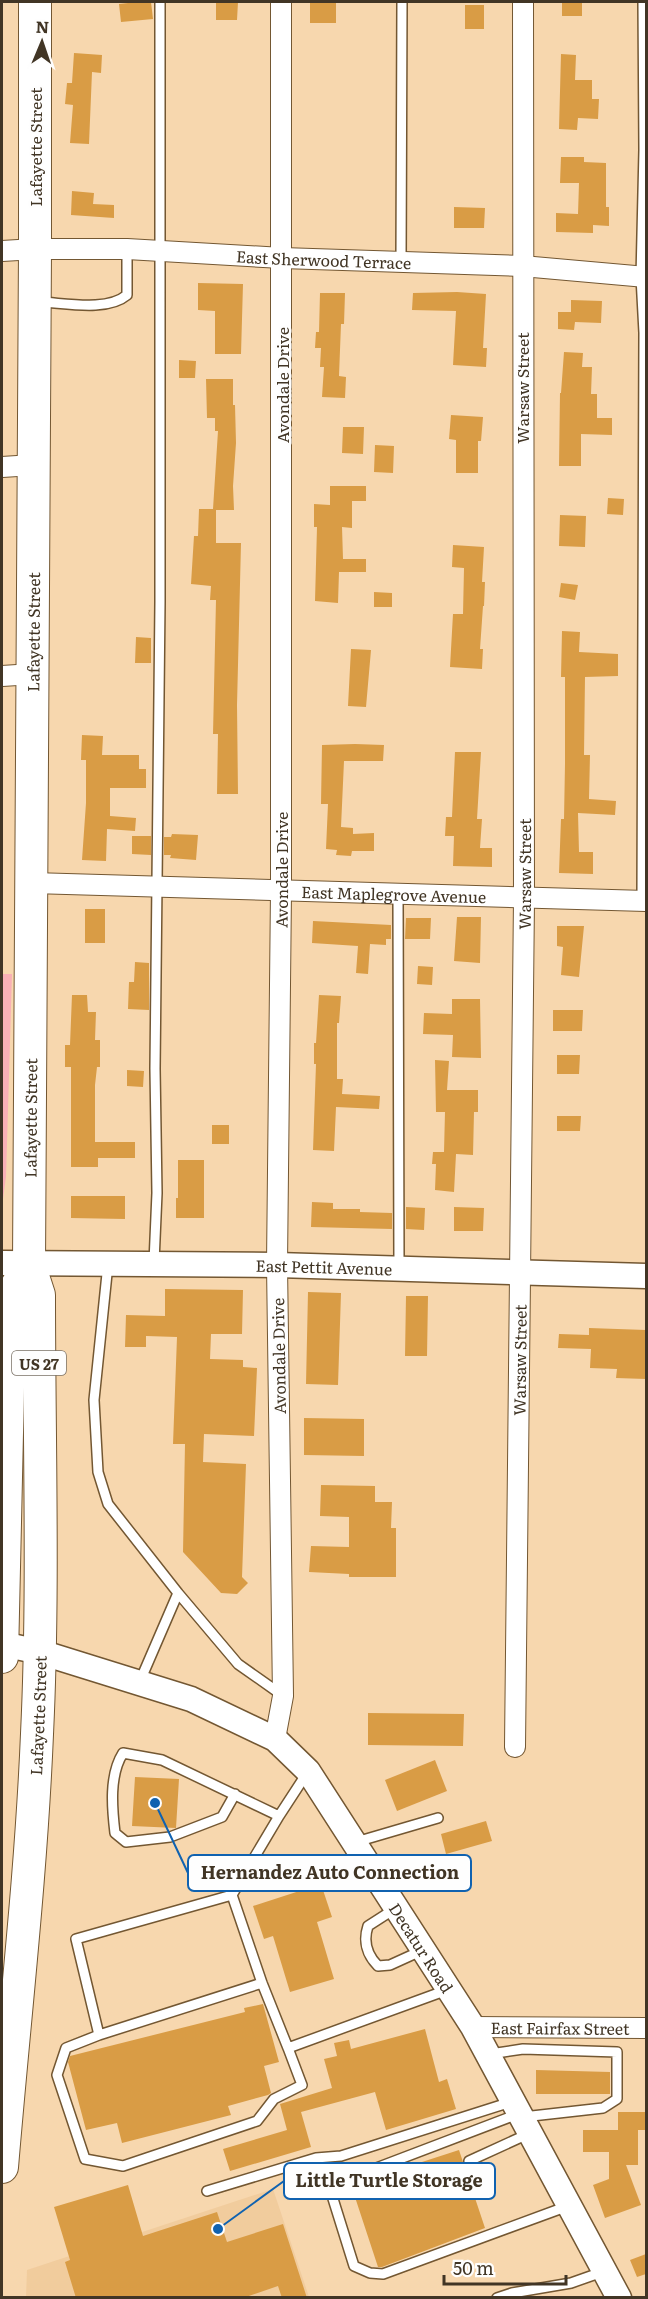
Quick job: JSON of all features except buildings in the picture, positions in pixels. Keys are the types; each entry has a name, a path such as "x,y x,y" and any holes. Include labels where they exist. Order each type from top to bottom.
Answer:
{"highway":[{"name":"Lafayette Street","path":"2,1650 10,1298 15,1264 32,883 34,2"},
{"name":"Lafayette Street","path":"2,2167 20,1984 40,1652 39,1295 15,1264"}],"street":[{"name":"Avondale Drive","path":"275,1739 283,1696 277,1265 281,891 281,2"},
{"name":"Warsaw Street","path":"515,1747 524,899 523,2"},
{"name":"East Sherwood Terrace","path":"2,251 127,249 282,258 522,266 644,277"},
{"path":"2,467 33,465"},
{"path":"2,676 33,674"},
{"name":"East Maplegrove Avenue","path":"32,883 644,901"},
{"name":"East Pettit Avenue","path":"15,1264 277,1265 646,1276"},
{"name":"Decatur Road","path":"2,1650 40,1652 191,1700 275,1739 308,1772 473,2027 619,2298"},
{"name":"East Fairfax Street","path":"473,2027 646,2028"}],"lane":[{"path":"154,1264 159,887 160,2"},
{"path":"401,262 402,2"},
{"path":"643,2 644,901"},
{"path":"34,301 106,305 118,303 127,295 127,249"},
{"path":"398,895 399,1268"},
{"path":"108,1264 94,1400 98,1472 108,1504 238,1664 283,1696"},
{"path":"139,1684 178,1593"},
{"path":"235,1794 222,1816 170,1837 126,1842 115,1833 111,1808 116,1763 123,1753 162,1760 235,1794 279,1816"},
{"path":"99,2035 76,1939 232,1895 308,1772"},
{"path":"354,1843 438,1818"},
{"path":"375,1875 441,1866"},
{"path":"232,1895 261,1983 302,2085 274,2099 257,2121 123,2166 85,2159 57,2075 66,2048 99,2035 261,1983"},
{"path":"396,1908 368,1926 365,1936 370,1958 378,1966 390,1965 423,1950"},
{"path":"288,2048 447,1990"},
{"path":"207,2191 316,2158 341,2156 521,2116 603,2108 617,2099 617,2052 524,2049 487,2054"},
{"path":"469,2162 521,2116"},
{"path":"521,2116 329,2186 354,2266 370,2274 383,2274 570,2205"},
{"path":"497,2298 521,2291 551,2287 605,2271"},
{"path":"551,2287 556,2298"}],"shaded area":[{"path":"2,974 12,974 6,1177 2,1206"},
{"path":"273,2189 309,2297 26,2298 27,2270"}],"place":[{"name":"Hernandez Auto Connection","path":"155,1803"},
{"name":"Little Turtle Storage","path":"218,2229"}]}
